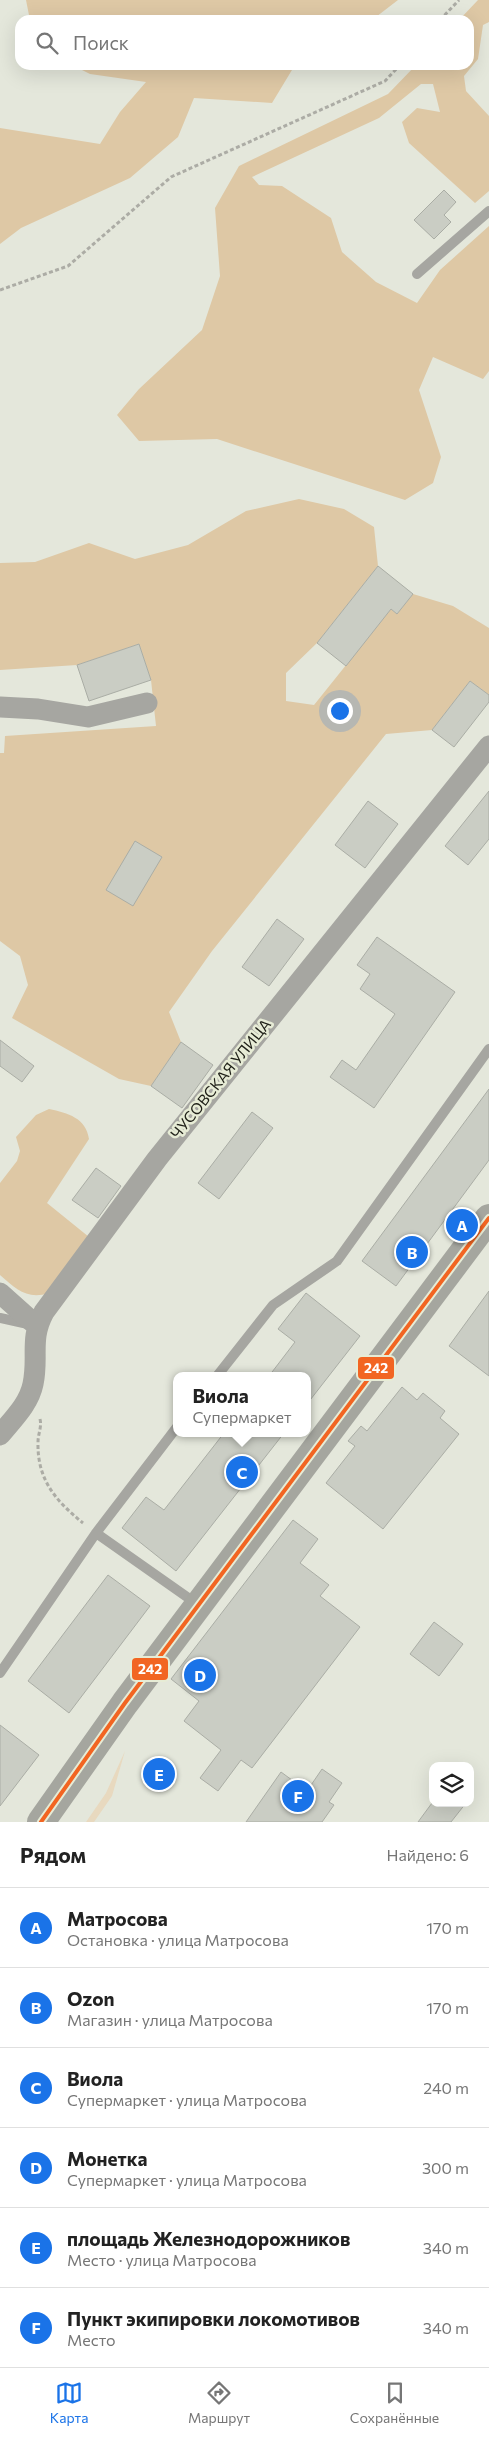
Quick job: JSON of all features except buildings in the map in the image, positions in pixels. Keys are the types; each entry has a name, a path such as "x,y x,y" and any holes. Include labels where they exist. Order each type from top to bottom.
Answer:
{"street":[{"path":"0,707 38,709 88,717 146,703"},
{"name":"ЧУСОВСКАЯ УЛИЦА","path":"0,1435 28,1399 35,1369 34,1344 37,1326 157,1159 489,746"},
{"path":"40,1822 62,1789 198,1605 489,1218"},
{"path":"0,1293 37,1326"}],"lane":[{"path":"418,274 489,210"},
{"path":"220,1372 273,1305 337,1261 489,1048"},
{"path":"0,1318 37,1326"},
{"path":"0,1673 96,1533 173,1432"},
{"path":"96,1533 198,1605"}],"path":[{"path":"444,15 458,0"},
{"path":"0,290 68,266 172,177 385,81 395,70"},
{"path":"28,1399 38,1411 41,1423 38,1442 39,1464 47,1486 58,1502 96,1533"}],"shaded area":[{"path":"26,0 398,0 378,15 29,15"},
{"path":"478,0 489,0 489,22 483,25 478,59 474,64 474,15 464,15"},
{"path":"82,70 292,70 272,103 194,98 178,137 130,178 21,228 0,244 0,128 100,144 120,112 146,82 90,74"},
{"path":"411,70 469,70 464,76 466,91 489,116 489,191 475,203 409,143 402,122 417,108 440,112 433,84 421,84 379,118 252,177 259,185 282,186 331,218 342,252 376,282 417,303 440,270 489,226 489,371 483,379 433,357 419,390 441,457 433,483 405,500 217,439 139,441 117,415 139,389 202,330 220,276 215,208 239,166 388,94"},
{"path":"299,499 344,509 374,527 378,566 317,643 286,673 286,701 314,705 391,609 397,614 413,594 453,606 489,628 489,695 470,681 432,730 386,734 212,951 169,1012 181,1042 151,1086 119,1079 12,1018 28,985 20,956 0,941 0,753 4,753 5,736 156,726 151,680 139,644 77,665 0,670 0,563 35,562 89,543 135,559 188,545 246,511"},
{"path":"49,1109 63,1112 80,1121 89,1139 47,1203 89,1237 49,1293 34,1295 22,1292 0,1275 0,1183 17,1161 20,1151 16,1137 36,1115"},
{"path":"125,1751 112,1796 94,1822 86,1822 106,1793"}],"transit line":[{"name":"242","path":"41,1822 125,1703 489,1218"}],"place":[{"name":"Матросова","path":"462,1225"},
{"name":"Ozon","path":"412,1252"},
{"name":"Виола","path":"242,1472"},
{"name":"Монетка","path":"200,1675"},
{"name":"площадь Железнодорожников","path":"159,1774"},
{"name":"Пункт экипировки локомотивов","path":"298,1796"}]}
